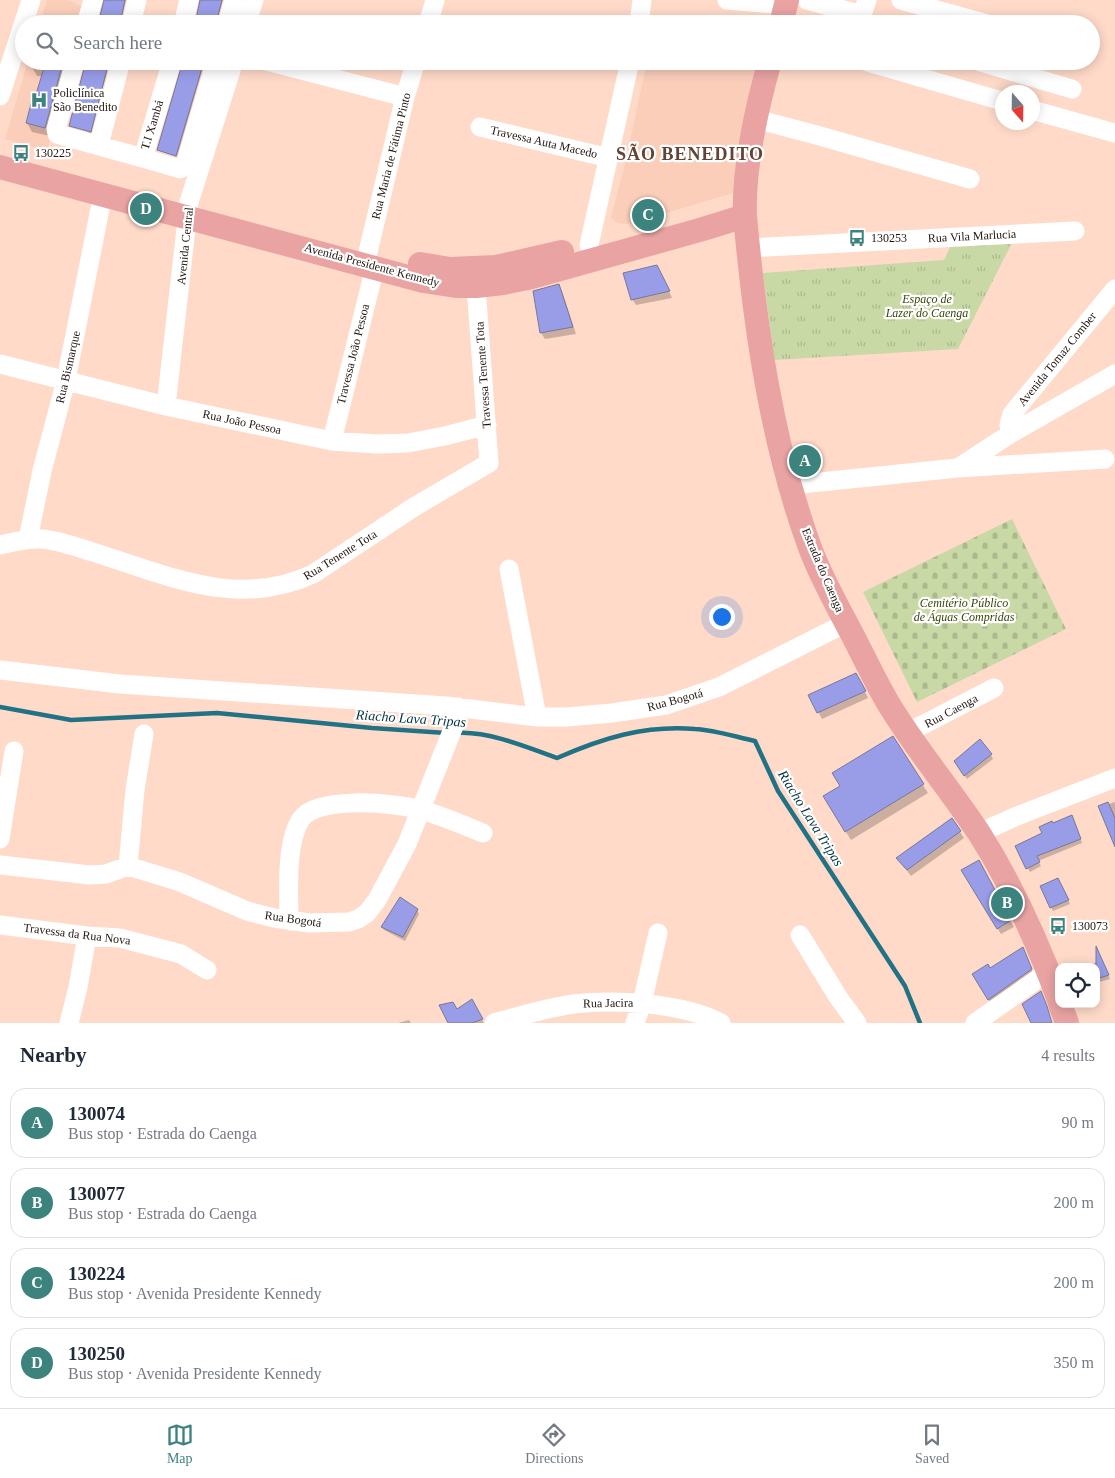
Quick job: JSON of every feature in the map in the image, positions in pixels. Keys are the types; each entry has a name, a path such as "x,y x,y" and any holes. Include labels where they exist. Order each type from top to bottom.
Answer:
{"main road":[{"name":"Estrada do Caenga","path":"768,70 756,119 745,208 748,248 776,429 809,545 846,623 886,700 907,733 979,833 1003,873 1049,971 1055,988"},
{"name":"Avenida Presidente Kennedy","path":"0,150 189,210 371,259 422,280 456,286 476,286 532,277 745,208"},
{"name":"Avenida Presidente Kennedy","path":"0,167 103,194 189,210"},
{"name":"Avenida Presidente Kennedy","path":"371,259 399,261 450,269 496,267 536,259 714,212 745,208"},
{"path":"1061,1008 1067,1023"}],"street":[{"path":"26,15 31,0"},
{"path":"89,15 93,0"},
{"path":"133,15 137,0"},
{"path":"186,15 190,0"},
{"path":"230,15 234,0"},
{"path":"249,15 254,0"},
{"path":"431,15 435,0"},
{"path":"640,15 642,0"},
{"path":"728,0 863,13"},
{"path":"901,0 955,15"},
{"path":"0,96 15,50"},
{"path":"72,70 56,129 57,134 143,158"},
{"path":"96,145 100,141 119,70"},
{"name":"T.I Xambá","path":"169,70 143,158 180,168 185,165 213,70"},
{"name":"Avenida Central","path":"166,406 189,210 231,70"},
{"path":"302,70 406,97"},
{"name":"Rua Maria de Fátima Pinto","path":"371,259 414,70"},
{"path":"589,245 628,70"},
{"path":"895,70 995,99"},
{"path":"1015,70 1072,90"},
{"path":"1040,112 1115,133"},
{"path":"756,119 970,179"},
{"name":"Travessa Auta Macedo","path":"480,127 608,158"},
{"name":"Rua Bismarque","path":"28,539 42,471 66,380 103,194"},
{"name":"Rua Vila Marlucia","path":"748,248 1075,231"},
{"name":"Travessa João Pessoa","path":"332,441 371,259"},
{"name":"Travessa Tenente Tota","path":"476,286 489,464"},
{"name":"Avenida Tomaz Comber","path":"1010,434 1009,425 1012,414 1115,289"},
{"name":"Rua João Pessoa","path":"0,364 166,406 332,441 377,444 408,443 446,436 487,425"},
{"path":"957,468 1010,434 1115,374"},
{"path":"791,485 957,468 1105,459"},
{"name":"Rua Tenente Tota","path":"0,545 28,539 56,541 189,582 216,588 240,590 269,589 313,574 414,507 489,464"},
{"path":"509,570 536,718"},
{"name":"Rua Bogotá","path":"0,670 120,684 458,707 536,718 612,713 666,705 719,687 846,623"},
{"name":"Rua Caenga","path":"907,733 994,688"},
{"name":"Rua Bogotá","path":"128,866 180,882 247,911 290,921 309,923 349,922 367,913 377,900 407,844 454,726 458,707"},
{"path":"0,865 90,875 106,874 128,866 135,790 144,734"},
{"path":"0,839 14,751"},
{"path":"979,833 1115,778"},
{"path":"290,921 289,864 295,831 302,818 312,810 329,805 368,802 421,810 482,833"},
{"name":"Travessa da Rua Nova","path":"0,925 87,936 120,938 181,954 207,970"},
{"path":"635,1023 642,1003 658,933"},
{"path":"800,935 838,997 857,1023"},
{"path":"69,1023 78,987 87,936"},
{"path":"977,1023 1049,971"},
{"name":"Rua Jacira","path":"494,1023 574,1004 642,1003 702,1015 721,1023"}],"shaded area":[{"path":"47,0 67,0 88,8 86,15 43,15"},
{"name":"Policlínica São Benedito","path":"25,70 70,70 47,151 5,139"},
{"path":"645,70 763,70 733,193 629,224 617,223 611,218 627,156"}],"green space":[{"name":"Espaço de Lazer do Caenga","path":"1014,239 958,349 774,360 763,273 944,260 953,241"},
{"name":"Cemitério Público de Águas Compridas","path":"1012,519 1066,629 917,702 863,592"}],"building":[{"path":"104,0 125,0 122,15 100,15"},
{"path":"200,0 222,0 218,15 197,15"},
{"path":"43,70 61,70 45,128 26,123 32,100 34,101"},
{"path":"84,70 107,70 91,132 69,126"},
{"path":"180,70 201,70 176,156 157,150"},
{"path":"657,265 670,291 631,300 623,273"},
{"path":"559,284 573,327 540,333 533,291"},
{"path":"856,673 866,691 817,713 808,695"},
{"path":"893,736 924,784 845,832 823,796 840,786 832,773"},
{"path":"980,739 992,754 964,776 954,761"},
{"path":"1108,802 1115,818 1115,847 1098,806"},
{"path":"1072,815 1081,839 1037,856 1040,862 1026,869 1015,846 1042,833 1039,827"},
{"path":"952,818 961,831 907,870 896,858"},
{"path":"979,860 1011,920 997,929 961,870"},
{"path":"1058,878 1069,900 1050,908 1040,886"},
{"path":"400,897 418,909 403,937 381,927"},
{"path":"1096,946 1109,975 1100,978 1100,963 1096,963"},
{"path":"1023,947 1032,969 988,1000 972,974 988,964 990,968"},
{"path":"1041,991 1052,1023 1031,1023 1022,1004"},
{"path":"472,999 483,1019 472,1023 448,1023 439,1005 453,1002 457,1009"}],"waterway":[{"name":"Riacho Lava Tripas","path":"0,707 71,720 217,713 446,733"},
{"name":"Riacho Lava Tripas","path":"457,733 494,737 557,758 591,744 624,734 658,729 703,730 755,741 778,791 905,986 920,1023"}],"place":[{"name":"Policlínica São Benedito","path":"39,100"},
{"name":"130225","path":"21,153"},
{"name":"130250","path":"146,209"},
{"name":"130224","path":"648,215"},
{"name":"130253","path":"857,238"},
{"name":"130074","path":"805,461"},
{"name":"130077","path":"1007,903"},
{"name":"130073","path":"1058,926"}],"district":[{"name":"SÃO BENEDITO","path":"690,154"}]}
